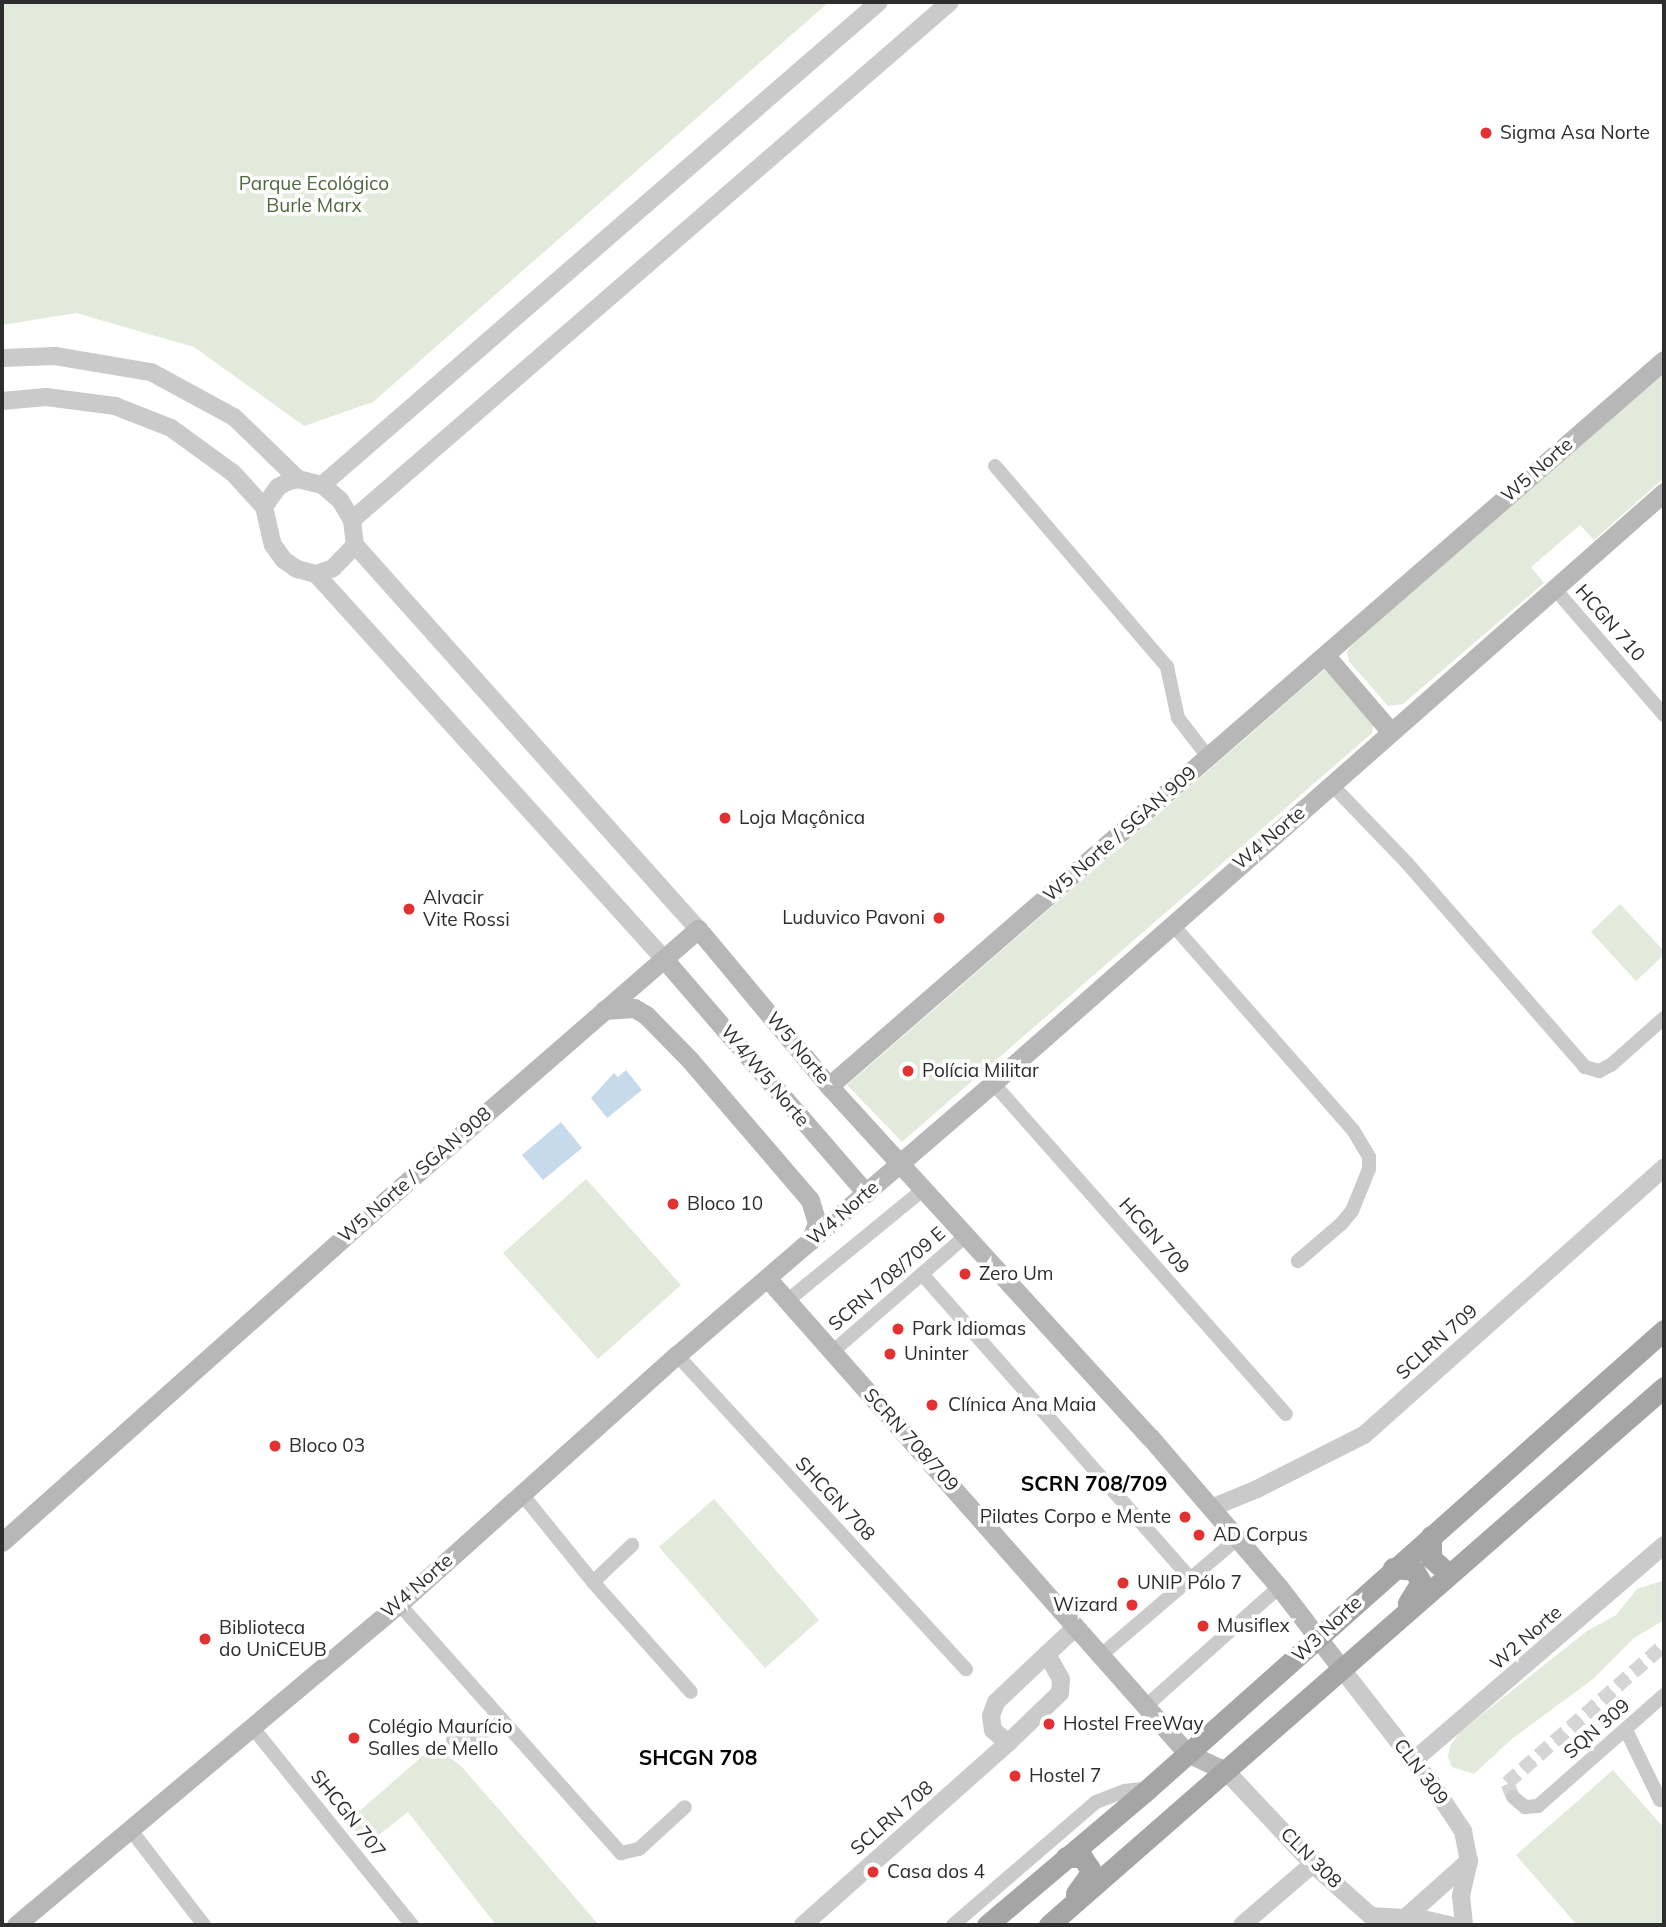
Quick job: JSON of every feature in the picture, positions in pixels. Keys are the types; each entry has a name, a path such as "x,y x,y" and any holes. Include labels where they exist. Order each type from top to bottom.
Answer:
{"main road":[{"name":"W5 Norte","path":"1410,580 1664,360"},
{"name":"W4 Norte","path":"16,1925 399,1604 677,1355 993,1083 1664,492"},
{"name":"W5 Norte / SGAN 909","path":"830,1086 1410,580"},
{"path":"1326,656 1390,731"},
{"name":"W5 Norte","path":"698,929 830,1086 901,1163"},
{"name":"W5 Norte / SGAN 908","path":"2,1542 698,929"},
{"name":"W4/W5 Norte","path":"663,959 866,1193"},
{"path":"604,1010 634,1008 646,1014 690,1060 810,1200 817,1223 810,1242"},
{"path":"901,1163 968,1234 1238,1538 1318,1638"},
{"name":"SCRN 708/709","path":"767,1278 1187,1753"},
{"name":"W3 Norte","path":"987,1925 1149,1788 1393,1568 1664,1330"},
{"name":"W3 Norte","path":"1054,1921 1664,1387"},
{"path":"1431,1536 1430,1558 1450,1574"},
{"path":"1389,1627 1420,1588 1421,1582 1414,1570 1393,1568"},
{"name":"CLN 309","path":"1318,1638 1341,1668"},
{"name":"CLN 308","path":"1187,1753 1226,1771"},
{"path":"1111,1819 1100,1839 1102,1847 1111,1856 1127,1855"},
{"path":"1054,1921 1090,1874 1088,1864 1082,1857 1066,1857"}],"street":[{"path":"322,485 879,2"},
{"path":"352,520 937,8 950,2"},
{"path":"2,358 55,356 151,372 195,393 234,417 298,479 322,485 340,500 352,520 355,545 698,929"},
{"path":"2,401 46,397 115,406 147,417 202,448 233,473 264,507 272,545 297,569 316,574 334,568 355,545"},
{"path":"995,466 1167,667 1178,718 1209,757"},
{"path":"264,507 278,488 298,479"},
{"path":"316,574 663,959"},
{"name":"HCGN 710","path":"1554,588 1664,715"},
{"path":"1331,784 1407,863 1585,1067 1599,1071 1611,1065 1664,1018"},
{"path":"1172,924 1353,1130 1369,1157 1369,1168 1352,1211 1342,1224 1298,1261"},
{"name":"HCGN 709","path":"993,1083 1286,1414"},
{"name":"SCLRN 709","path":"1211,1508 1257,1489 1364,1435 1664,1168"},
{"path":"787,1301 925,1188"},
{"name":"SCRN 708/709 E","path":"831,1353 968,1234"},
{"path":"922,1273 1190,1578"},
{"name":"SHCGN 708","path":"677,1355 965,1669"},
{"path":"521,1493 593,1582 691,1692"},
{"path":"1100,1656 1238,1538"},
{"path":"593,1582 632,1545"},
{"name":"W2 Norte","path":"1413,1761 1664,1545"},
{"path":"1145,1707 1279,1587"},
{"path":"399,1604 621,1853 639,1849 685,1807"},
{"path":"1008,1743 993,1730 992,1709 1075,1628"},
{"name":"SCLRN 708","path":"803,1925 1008,1743 1060,1693 1061,1679 1046,1654"},
{"name":"CLN 309","path":"1341,1668 1463,1831 1469,1861 1461,1896 1464,1925"},
{"name":"SQN 309","path":"1513,1797 1523,1806 1532,1808 1555,1792 1664,1695"},
{"path":"453,1739 462,1743 472,1741 501,1718"},
{"name":"SHCGN 707","path":"253,1728 412,1925"},
{"path":"1626,1730 1660,1800 1664,1797"},
{"name":"CLN 308","path":"1226,1771 1313,1864 1371,1916 1450,1925"},
{"path":"953,1925 1096,1802 1125,1790 1149,1788"},
{"path":"130,1829 200,1924"},
{"path":"1405,1918 1469,1861"},
{"path":"1242,1925 1313,1864"}],"green space":[{"name":"Parque Ecológico Burle Marx","path":"2,2 829,2 373,402 304,426 194,347 76,313 2,325"},
{"path":"1664,372 1664,478 1594,540 1580,525 1531,567 1544,583 1403,704 1388,706 1349,661 1347,652 1352,645"},
{"path":"1325,669 1374,720 1372,733 902,1142 847,1085"},
{"path":"1620,904 1664,951 1664,955 1636,981 1591,932"},
{"path":"586,1179 681,1285 598,1359 503,1253"},
{"path":"714,1499 819,1620 765,1668 659,1547"},
{"path":"1664,1580 1664,1620 1634,1638 1593,1679 1513,1738 1474,1774 1452,1767 1448,1757 1450,1746 1460,1732 1587,1631 1616,1615 1637,1589"},
{"path":"435,1745 462,1767 599,1925 496,1925 408,1812 366,1845 347,1822"},
{"path":"1613,1770 1664,1828 1664,1925 1577,1925 1516,1855"}],"water":[{"path":"626,1070 642,1090 607,1118 591,1098 614,1073 618,1077"},
{"path":"561,1122 582,1148 543,1180 522,1155"}],"tunnel":[{"path":"1513,1797 1507,1783 1664,1645"}],"place":[{"name":"Sigma Asa Norte","path":"1486,133"},
{"name":"Loja Maçônica","path":"725,818"},
{"name":"Alvacir Vite Rossi","path":"409,909"},
{"name":"Luduvico Pavoni","path":"939,918"},
{"name":"Polícia Militar","path":"908,1071"},
{"name":"Bloco 10","path":"673,1204"},
{"name":"Zero Um","path":"965,1274"},
{"name":"Park Idiomas","path":"898,1329"},
{"name":"Uninter","path":"890,1354"},
{"name":"Clínica Ana Maia","path":"932,1405"},
{"name":"Bloco 03","path":"275,1446"},
{"name":"Pilates Corpo e Mente","path":"1185,1517"},
{"name":"AD Corpus","path":"1199,1535"},
{"name":"UNIP Pólo 7","path":"1123,1583"},
{"name":"Wizard","path":"1132,1605"},
{"name":"Musiflex","path":"1203,1626"},
{"name":"Biblioteca do UniCEUB","path":"205,1639"},
{"name":"Hostel FreeWay","path":"1049,1724"},
{"name":"Colégio Maurício Salles de Mello","path":"354,1738"},
{"name":"Hostel 7","path":"1015,1776"},
{"name":"Casa dos 4","path":"873,1872"}],"district":[{"name":"SCRN 708/709","path":"1094,1483"},
{"name":"SHCGN 708","path":"698,1757"}]}
